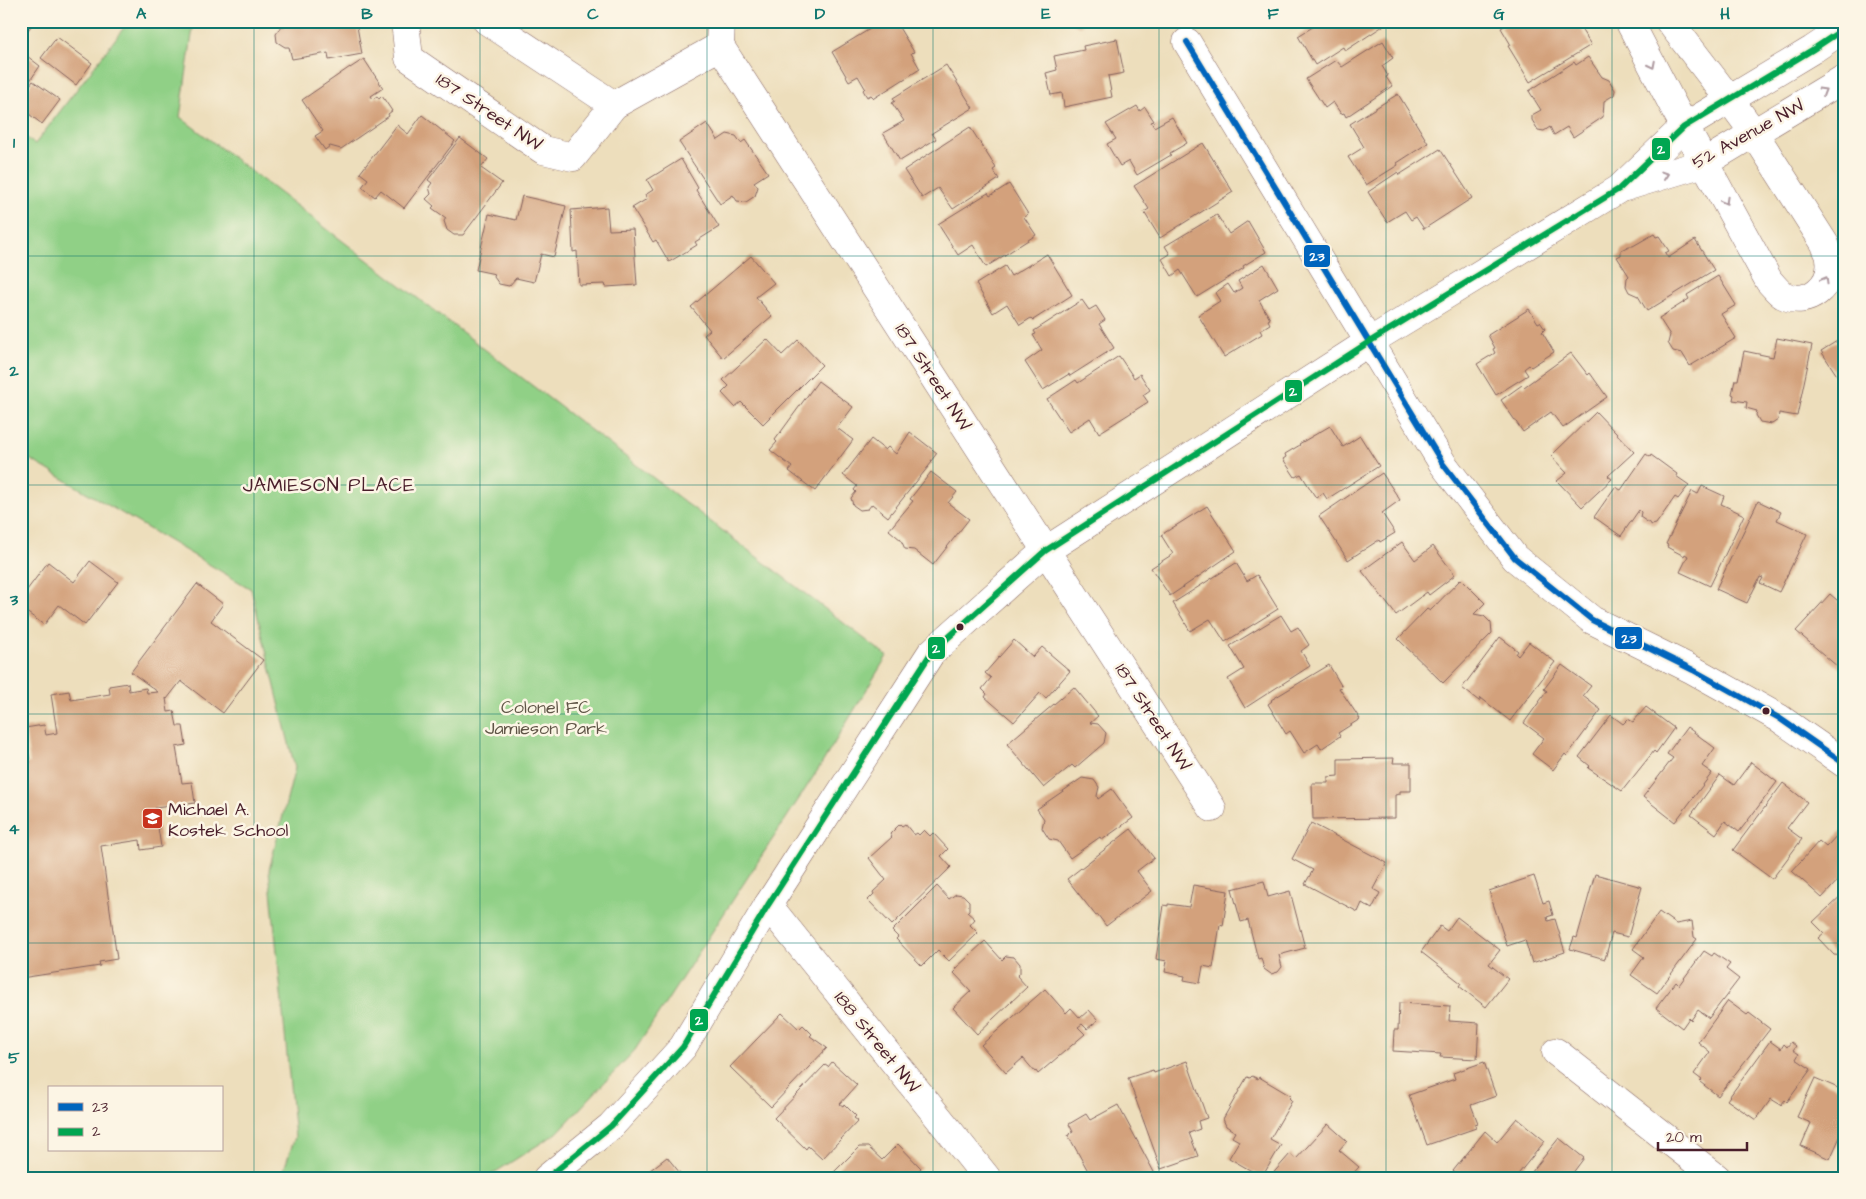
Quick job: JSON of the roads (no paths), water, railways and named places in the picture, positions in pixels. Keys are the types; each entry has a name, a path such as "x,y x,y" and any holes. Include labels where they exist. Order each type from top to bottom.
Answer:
{"street":[{"name":"187 Street NW","path":"405,21 409,58 543,150 573,158 614,105 720,34 1045,551 1212,808"},
{"path":"487,21 614,105"},
{"path":"1629,21 1684,127 1769,281 1783,294 1803,299 1816,295 1829,276 1830,259 1825,244 1754,133 1730,99 1668,21"},
{"name":"52 Avenue NW","path":"546,1178 611,1126 682,1047 768,906 931,654 1045,551 1370,342 1618,189 1684,127 1845,28"},
{"path":"1187,42 1443,464 1515,558 1592,620 1693,670 1779,718 1845,764"},
{"name":"52 Avenue NW","path":"1618,189 1704,163 1845,78"},
{"name":"188 Street NW","path":"768,906 976,1167 987,1178"},
{"path":"1556,1052 1717,1178"}],"place":[{"name":"Michael A. Kostek School","path":"152,819"}],"district":[{"name":"JAMIESON PLACE","path":"329,485"}],"park label":[{"name":"Colonel FC Jamieson Park","path":"546,718"}]}
